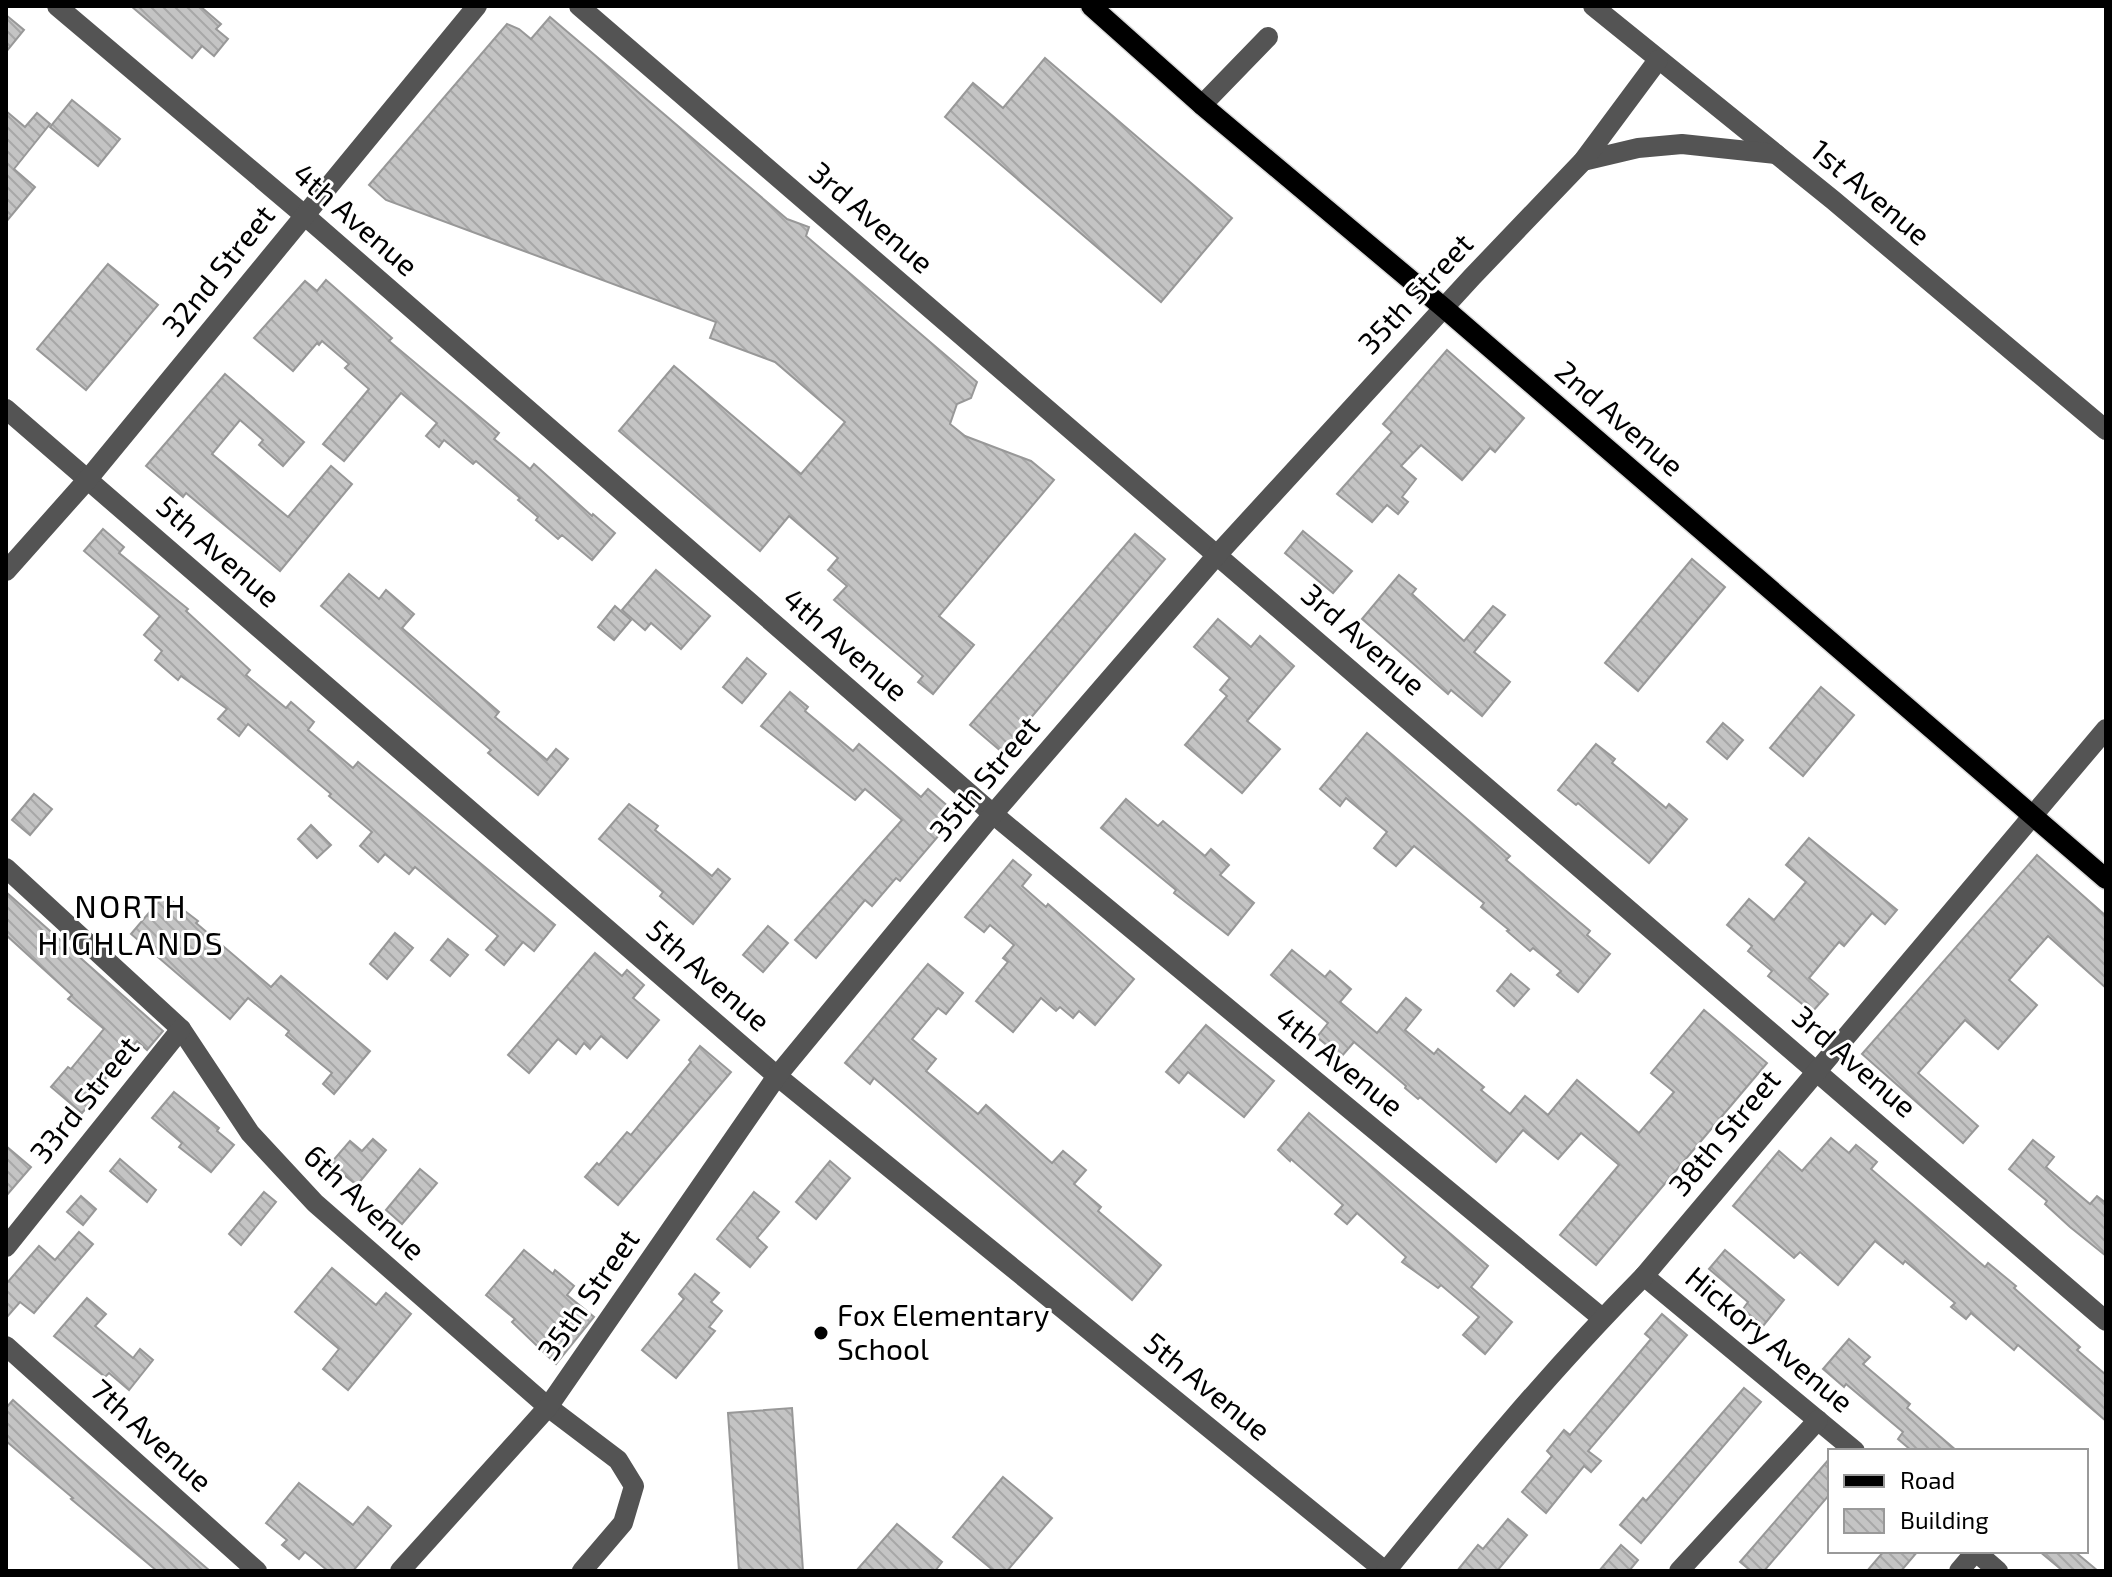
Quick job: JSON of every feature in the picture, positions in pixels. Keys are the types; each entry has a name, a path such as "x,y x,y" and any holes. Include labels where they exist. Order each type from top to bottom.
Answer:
{"main road":[{"name":"2nd Avenue","path":"1091,6 1202,105 1444,308 2106,879"}],"street":[{"name":"4th Avenue","path":"57,6 303,214 993,814 1602,1318"},
{"name":"32nd Street","path":"6,571 88,479 477,6"},
{"name":"3rd Avenue","path":"579,6 2106,1321"},
{"name":"1st Avenue","path":"1593,6 1776,154 2106,430"},
{"path":"1202,105 1268,37"},
{"name":"35th Street","path":"400,1571 548,1407 777,1076 993,814 1217,555 1583,161 1658,60"},
{"path":"1583,161 1638,148 1682,144 1776,154"},
{"name":"5th Avenue","path":"6,409 777,1076 1386,1571"},
{"name":"38th Street","path":"1386,1571 1474,1463 1602,1318 1644,1276 2106,729"},
{"name":"6th Avenue","path":"6,868 181,1029 250,1133 315,1203 548,1407 618,1460 634,1486 623,1523 582,1571"},
{"name":"33rd Street","path":"6,1247 181,1029"},
{"name":"Hickory Avenue","path":"1644,1276 1853,1449"},
{"name":"7th Avenue","path":"6,1346 257,1571"},
{"path":"1679,1571 1818,1420"},
{"path":"1959,1571 1974,1553"},
{"path":"1978,1553 1998,1571"}],"building":[{"path":"131,6 200,6 221,24 216,29 228,39 214,56 202,46 192,58"},
{"path":"6,15 24,30 6,52"},
{"path":"550,17 787,219 809,227 806,236 977,382 971,398 957,404 950,424 965,436 1031,461 1054,480 939,616 974,645 933,694 918,682 923,676 834,600 847,586 828,570 838,558 789,516 760,551 619,431 674,366 801,474 845,422 775,362 710,338 716,322 386,200 369,185 507,24 531,39"},
{"path":"1045,58 1232,218 1161,302 945,117 973,83 1003,108"},
{"path":"72,100 120,139 98,166 50,127"},
{"path":"6,111 25,127 37,113 50,124 14,169 35,187 6,222"},
{"path":"108,264 158,305 86,390 37,349"},
{"path":"326,280 392,338 389,341 499,433 494,439 530,469 534,464 615,533 592,560 562,535 558,539 536,520 538,517 518,500 520,498 476,461 473,464 444,440 439,447 426,436 437,423 401,393 344,461 323,444 369,389 345,368 349,364 322,341 293,371 254,338 305,281 317,291"},
{"path":"1447,350 1524,418 1495,452 1490,448 1462,480 1421,445 1401,466 1416,479 1402,497 1408,502 1398,514 1387,505 1372,522 1337,494 1392,432 1383,424"},
{"path":"225,374 304,442 283,466 259,445 263,440 240,420 212,454 288,517 331,466 352,484 280,571 186,493 183,497 146,466"},
{"path":"103,529 124,547 119,553 188,609 186,611 250,670 246,675 286,708 291,702 314,722 308,730 353,768 358,762 555,925 534,951 523,942 504,965 486,950 498,936 415,867 409,874 385,854 378,862 360,846 372,832 329,796 331,794 248,724 239,736 218,719 227,709 181,676 178,680 155,660 162,651 144,635 160,616 84,551"},
{"path":"1303,531 1352,571 1333,593 1285,553"},
{"path":"1135,534 1165,559 1002,752 970,725"},
{"path":"1692,559 1725,587 1638,691 1605,663"},
{"path":"656,570 710,616 681,649 651,623 645,630 622,610"},
{"path":"349,574 379,599 386,590 414,614 402,628 499,712 495,717 547,760 556,749 568,759 538,795 488,753 491,750 321,606"},
{"path":"1399,575 1416,589 1412,594 1464,641 1493,606 1505,615 1474,652 1510,682 1482,716 1451,690 1448,694 1362,619"},
{"path":"615,606 631,620 614,640 598,627"},
{"path":"1218,619 1251,647 1260,636 1294,666 1247,721 1280,749 1242,793 1185,745 1227,696 1220,690 1230,678 1194,647"},
{"path":"747,658 766,674 742,703 723,687"},
{"path":"1821,687 1854,715 1803,776 1770,748"},
{"path":"790,692 808,707 805,711 853,751 859,744 921,797 928,789 957,814 900,881 896,878 872,906 865,900 816,958 795,940 902,820 865,789 855,800 761,726"},
{"path":"1723,723 1743,740 1727,759 1707,742"},
{"path":"1367,733 1510,856 1506,860 1590,931 1587,935 1610,954 1578,992 1557,975 1561,971 1533,948 1530,951 1481,907 1484,903 1414,846 1396,866 1374,848 1387,832 1346,798 1340,806 1320,789"},
{"path":"1596,744 1615,759 1612,763 1666,808 1669,804 1687,819 1649,863 1558,790"},
{"path":"34,794 52,809 30,835 12,820"},
{"path":"1126,799 1158,826 1163,821 1205,856 1211,849 1229,865 1220,875 1254,903 1228,935 1174,893 1176,890 1101,828"},
{"path":"629,804 658,826 655,830 712,876 718,869 730,879 693,924 660,896 663,892 599,839"},
{"path":"311,825 331,845 317,858 298,839"},
{"path":"1809,838 1897,910 1885,924 1872,913 1844,946 1839,942 1809,978 1828,994 1812,1012 1768,976 1772,971 1748,951 1752,946 1727,925 1749,899 1774,920 1806,882 1786,865"},
{"path":"2037,855 2106,916 2106,988 2048,936 2009,980 2037,1005 1998,1049 1965,1020 1918,1073 1978,1126 1963,1143 1862,1054"},
{"path":"1013,860 1031,875 1022,886 1046,907 1048,904 1134,979 1095,1025 1079,1011 1073,1018 1060,1007 1056,1011 1041,998 1013,1032 976,1001 1008,962 1003,958 1014,945 990,925 984,932 965,917"},
{"path":"6,892 163,1031 147,1050 137,1041 96,1090 99,1093 82,1113 51,1087 68,1067 71,1069 104,1029 68,999 72,995 6,935"},
{"path":"164,895 198,921 196,923 271,987 281,976 370,1051 334,1094 323,1084 332,1073 286,1035 289,1031 248,998 230,1019 131,934"},
{"path":"768,926 788,943 763,972 743,955"},
{"path":"395,933 413,948 387,979 370,964"},
{"path":"448,939 468,955 450,976 431,960"},
{"path":"1292,950 1325,977 1330,971 1351,989 1340,1002 1377,1033 1406,998 1421,1010 1405,1030 1434,1054 1438,1049 1484,1087 1481,1090 1510,1114 1525,1096 1548,1115 1577,1080 1639,1133 1674,1092 1651,1073 1704,1010 1767,1063 1596,1265 1560,1235 1619,1165 1581,1133 1558,1159 1523,1130 1496,1162 1354,1042 1341,1057 1317,1037 1328,1023 1271,975"},
{"path":"595,953 622,976 627,970 644,985 633,998 659,1020 627,1058 601,1036 590,1049 584,1043 576,1054 558,1039 529,1073 508,1055"},
{"path":"928,964 963,993 946,1014 938,1008 912,1039 936,1059 926,1071 978,1114 986,1105 1052,1163 1063,1151 1086,1170 1074,1184 1101,1207 1098,1211 1161,1265 1132,1300 874,1078 870,1084 845,1063"},
{"path":"1511,974 1529,989 1514,1006 1497,991"},
{"path":"1206,1025 1274,1081 1244,1117 1188,1072 1179,1083 1166,1072"},
{"path":"700,1046 731,1072 618,1205 585,1177 627,1132 631,1135 691,1062 689,1060"},
{"path":"174,1092 219,1128 217,1131 234,1145 211,1172 179,1147 182,1143 152,1118"},
{"path":"1309,1113 1488,1266 1471,1287 1512,1322 1485,1354 1463,1335 1479,1317 1441,1285 1438,1288 1402,1262 1406,1257 1357,1213 1347,1224 1335,1214 1343,1205 1278,1150"},
{"path":"1831,1138 1849,1153 1856,1145 1877,1162 1871,1169 1985,1267 1988,1263 2016,1286 2014,1288 2080,1347 2077,1350 2106,1375 2106,1421 2018,1345 2014,1350 1971,1313 1966,1319 1951,1307 1955,1303 1905,1261 1903,1264 1875,1241 1838,1285 1800,1252 1794,1258 1733,1206 1779,1151 1802,1171"},
{"path":"373,1139 386,1150 357,1185 330,1164 350,1141 362,1151"},
{"path":"2033,1140 2054,1157 2046,1167 2090,1204 2097,1196 2106,1203 2106,1256 2070,1227 2045,1204 2047,1201 2009,1169"},
{"path":"6,1146 31,1167 6,1196"},
{"path":"120,1159 156,1190 147,1202 110,1171"},
{"path":"830,1161 850,1178 816,1219 796,1202"},
{"path":"420,1169 437,1183 402,1224 386,1210"},
{"path":"264,1192 276,1202 241,1245 229,1234"},
{"path":"754,1192 779,1212 757,1238 767,1247 750,1267 717,1239"},
{"path":"81,1196 96,1209 83,1225 67,1212"},
{"path":"79,1232 93,1244 34,1313 20,1302 6,1318 6,1284 39,1246 55,1260"},
{"path":"524,1250 553,1274 555,1270 574,1286 567,1295 594,1317 556,1364 512,1322 515,1319 486,1295"},
{"path":"1725,1250 1784,1300 1763,1326 1743,1309 1748,1302 1709,1269"},
{"path":"332,1268 376,1305 386,1293 411,1314 348,1390 323,1369 339,1349 295,1312"},
{"path":"695,1274 719,1293 711,1302 722,1311 709,1327 715,1331 676,1378 642,1350 684,1299 679,1294"},
{"path":"87,1298 106,1314 95,1326 133,1358 140,1349 153,1360 129,1390 109,1373 105,1377 54,1336"},
{"path":"1662,1314 1687,1335 1588,1451 1601,1461 1591,1472 1584,1466 1546,1513 1522,1492 1552,1456 1547,1451 1564,1430 1570,1435 1651,1339 1645,1334"},
{"path":"1849,1339 1870,1357 1863,1364 1910,1404 1907,1408 1955,1449 1910,1449 1898,1439 1903,1432 1846,1384 1844,1387 1823,1369"},
{"path":"1744,1388 1761,1402 1641,1543 1620,1525 1643,1498 1646,1501"},
{"path":"13,1400 210,1571 157,1571 71,1499 6,1441 6,1408"},
{"path":"792,1408 803,1571 739,1571 728,1413"},
{"path":"1828,1460 1828,1496 1764,1571 1751,1571 1740,1562"},
{"path":"1003,1477 1052,1518 1007,1571 994,1571 953,1537"},
{"path":"299,1483 353,1525 368,1507 391,1526 353,1571 328,1571 305,1552 299,1559 282,1545 287,1540 266,1523"},
{"path":"1508,1519 1527,1535 1497,1571 1457,1571 1478,1545 1483,1549"},
{"path":"897,1524 942,1562 935,1571 856,1571"},
{"path":"1621,1545 1638,1560 1629,1571 1599,1571"},
{"path":"1882,1553 1916,1553 1901,1571 1867,1571"},
{"path":"2041,1553 2076,1553 2098,1571 2063,1571"}],"place":[{"name":"Fox Elementary School","path":"821,1333"}],"district":[{"name":"NORTH HIGHLANDS","path":"131,926"}]}
